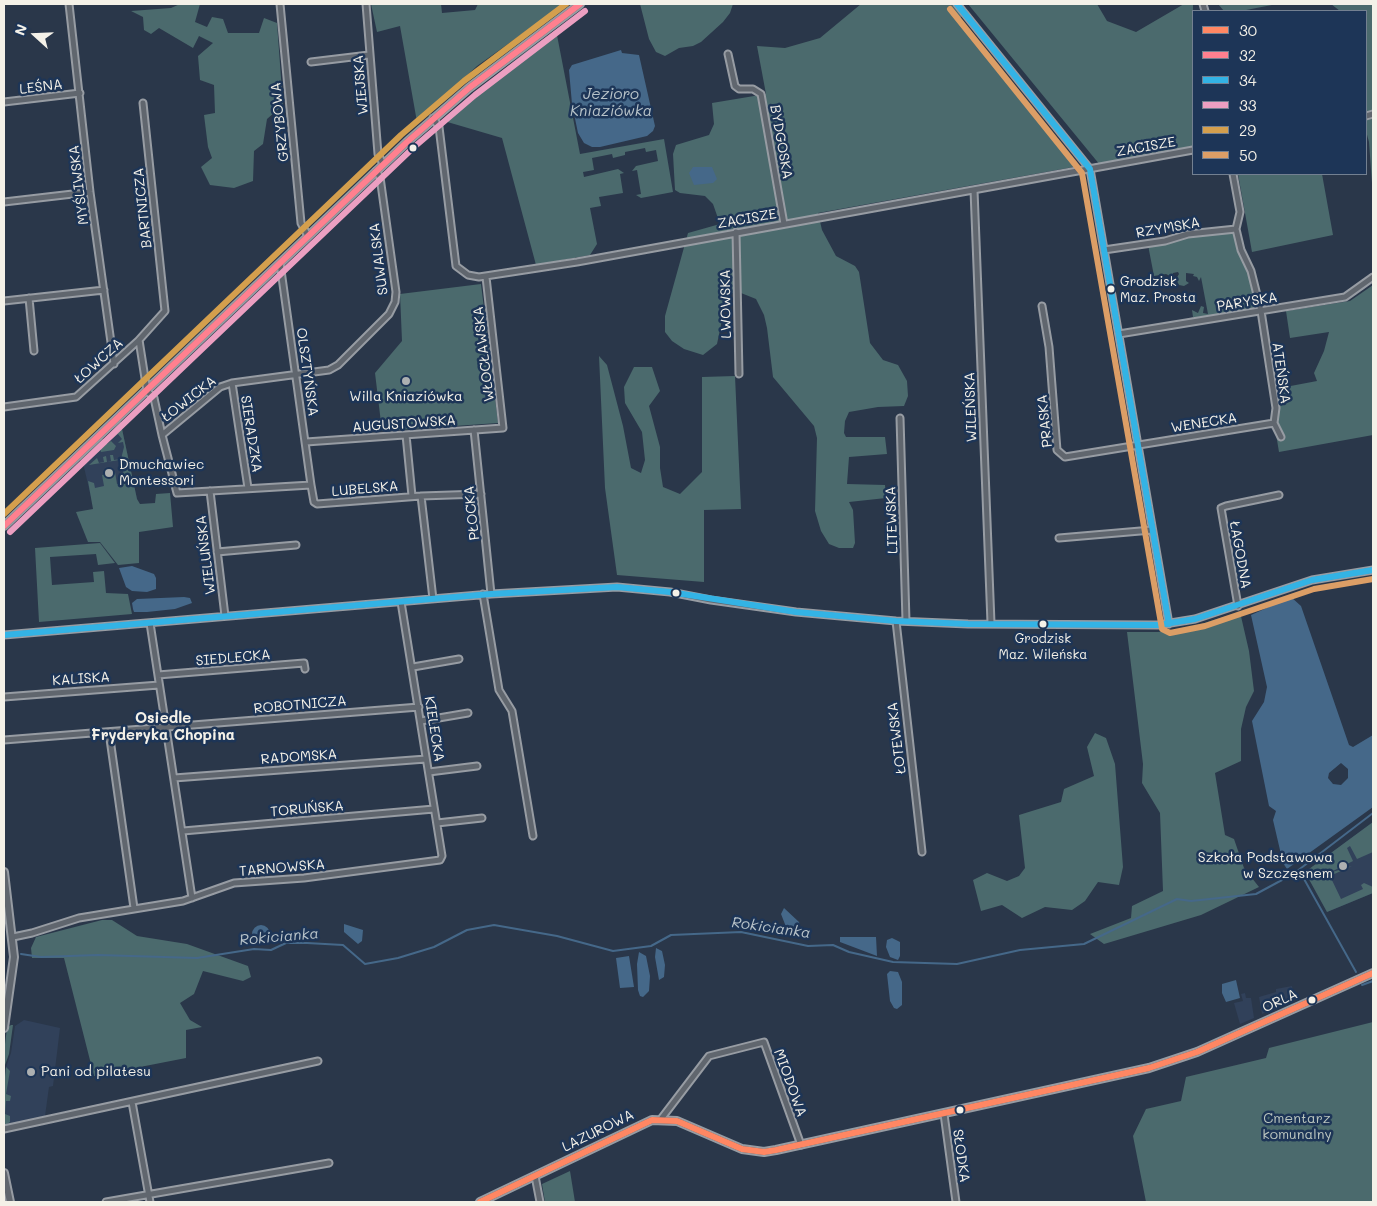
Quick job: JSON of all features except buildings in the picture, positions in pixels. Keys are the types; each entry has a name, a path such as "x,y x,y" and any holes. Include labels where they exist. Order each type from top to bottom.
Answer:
{"street":[{"name":"MYŚLIWSKA","path":"69,4 90,192 114,364"},
{"name":"GRZYBOWA","path":"280,4 302,223 308,236"},
{"name":"WIEJSKA","path":"366,4 378,154 383,164"},
{"path":"4,526 433,118 524,44 580,4"},
{"path":"957,4 1090,169 1169,624"},
{"name":"BYDGOSKA","path":"728,54 735,86 739,89 753,89 760,94 784,224"},
{"path":"311,62 369,55"},
{"name":"LEŚNA","path":"4,102 80,93"},
{"name":"BARTNICZA","path":"143,103 165,311"},
{"name":"ZACISZE","path":"433,118 439,126 456,266 468,275 486,277 1192,150"},
{"name":"SUWALSKA","path":"232,383 324,372 334,368 393,309 396,292 380,177 376,171"},
{"name":"ATEŃSKA","path":"1233,175 1240,217 1236,228 1240,250 1251,271 1261,311 1276,408 1274,423 1281,437"},
{"name":"WILEŃSKA","path":"974,190 991,623"},
{"path":"4,202 90,192"},
{"name":"RZYMSKA","path":"1104,250 1165,241 1188,234 1236,228"},
{"name":"LWOWSKA","path":"736,232 739,374"},
{"name":"OLSZTYŃSKA","path":"280,263 311,485"},
{"name":"WŁOCŁAWSKA","path":"486,277 504,428"},
{"name":"PARYSKA","path":"1119,334 1345,297 1373,277"},
{"path":"4,301 104,290"},
{"path":"28,298 34,351"},
{"name":"PRASKA","path":"1042,306 1049,347 1057,450 1065,457 1138,445"},
{"name":"ŁOWCZA","path":"4,406 76,397 139,340 165,311"},
{"name":"ŁOWICKA","path":"139,340 146,390 154,398 177,493"},
{"name":"ŁOWICKA","path":"162,435 220,387 232,383"},
{"name":"SIERADZKA","path":"232,383 248,488"},
{"name":"LITEWSKA","path":"900,418 906,621"},
{"name":"WENECKA","path":"1138,445 1274,423"},
{"name":"AUGUSTOWSKA","path":"306,442 504,428"},
{"name":"PŁOCKA","path":"474,430 492,594"},
{"path":"406,435 412,496"},
{"name":"LUBELSKA","path":"177,493 311,485 314,502 317,504 412,496 481,494"},
{"name":"WIELUŃSKA","path":"210,491 225,616"},
{"path":"421,496 433,599"},
{"name":"ŁAGODNA","path":"1238,606 1221,508 1279,496"},
{"path":"1059,538 1152,530"},
{"path":"217,552 296,545"},
{"name":"ŁAGODNA","path":"4,635 483,594 617,587 670,592 796,612 896,621 1169,624 1195,619 1238,606 1312,580 1373,570"},
{"path":"483,594 499,690 512,711 533,836"},
{"name":"KIELECKA","path":"401,602 442,856 440,860"},
{"name":"ŁOTEWSKA","path":"896,621 922,852"},
{"path":"150,623 192,898"},
{"path":"413,667 459,659"},
{"name":"SIEDLECKA","path":"158,675 304,663 304,669"},
{"name":"KALISKA","path":"4,697 159,684"},
{"name":"ROBOTNICZA","path":"4,740 419,707"},
{"path":"421,720 468,713"},
{"path":"108,732 134,908"},
{"name":"RADOMSKA","path":"174,778 426,759"},
{"path":"429,772 477,766"},
{"name":"TORUŃSKA","path":"183,831 434,809"},
{"path":"437,823 482,818"},
{"name":"TARNOWSKA","path":"13,936 32,933 79,918 181,902 241,882 304,878 440,860"},
{"path":"4,872 13,936 14,964 4,1028"},
{"name":"ORLA","path":"1197,1052 1373,973"},
{"name":"MIODOWA","path":"661,1119 709,1056 764,1042 801,1145"},
{"name":"LAZUROWA","path":"480,1202 644,1123 661,1119 683,1123 732,1146 752,1152 764,1152 1149,1068 1197,1052"},
{"path":"4,1129 318,1062"},
{"path":"132,1102 150,1202"},
{"name":"SŁODKA","path":"944,1114 956,1202"},
{"path":"106,1202 329,1163"},
{"path":"4,1173 10,1202"},
{"path":"536,1176 540,1202"}],"shaded area":[{"name":"Dmuchawiec Montessori","path":"122,429 137,499 94,510 83,463"},
{"name":"Szkoła Podstawowa w Szczęsnem","path":"1373,822 1373,893 1327,912 1305,872"},
{"path":"1292,986 1294,999 1262,1014 1259,997 1276,992 1276,989"},
{"path":"1245,993 1246,998 1251,998 1254,1018 1240,1024 1234,1003 1243,1001 1241,994"},
{"path":"24,1020 60,1028 53,1086 49,1087 45,1116 4,1126 6,1067 11,1053 15,1026"}],"green space":[{"path":"180,4 200,4 195,22 207,27 212,17 223,19 228,33 259,33 264,18 277,23 283,105 267,119 263,144 254,151 253,181 234,188 210,185 201,167 212,158 208,147 204,115 215,113 214,85 200,80 198,56 213,43 199,36 193,48 159,28 151,34 144,30 143,17 131,11 171,8"},
{"path":"371,4 441,4 442,13 475,10 478,4 564,4 477,66 417,122 400,26 377,32"},
{"path":"640,4 733,4 730,13 723,22 701,42 693,46 679,48 665,56 656,52 649,39"},
{"path":"861,4 957,4 964,14 960,18 1079,166 818,213 822,230 836,256 855,266 859,272 870,343 883,360 898,365 907,381 908,396 904,406 878,407 849,412 845,421 844,433 846,437 885,437 887,454 849,457 847,484 885,485 886,498 849,502 853,510 855,543 853,548 839,548 829,544 821,531 815,511 817,438 814,426 773,377 767,328 764,315 756,299 736,291 727,296 717,344 703,355 684,349 672,341 665,332 665,316 688,233 720,224 713,204 705,196 680,193 675,190 673,154 676,145 709,135 714,124 712,103 766,94 757,46 785,48 820,38"},
{"path":"968,4 1097,4 1107,21 1136,32 1184,4 1193,4 1192,148 1100,165"},
{"path":"1218,4 1277,4 1246,10 1223,10"},
{"path":"1331,4 1373,4 1373,197 1367,135 1367,10 1339,10"},
{"path":"556,30 580,154 664,139 673,192 641,198 636,195 641,194 637,170 632,171 636,166 658,161 656,150 646,152 645,148 625,152 625,155 613,158 612,154 592,158 594,170 583,172 584,177 618,169 624,173 620,174 623,193 599,197 601,206 590,208 597,244 590,255 536,265 502,138 444,121 446,116 529,49"},
{"path":"1238,175 1322,175 1333,235 1252,252"},
{"path":"1221,232 1235,234 1259,302 1252,310 1190,318 1193,317 1192,310 1198,313 1201,306 1204,307 1203,313 1208,314 1201,277 1199,281 1197,277 1193,276 1194,274 1186,273 1186,281 1189,283 1184,286 1179,285 1176,279 1179,274 1178,272 1173,273 1172,277 1166,274 1154,276 1148,245 1194,235"},
{"path":"481,284 498,423 382,431 375,373 402,341 400,294"},
{"path":"1373,285 1373,435 1279,452 1276,434 1280,388 1317,381 1314,373 1324,351 1329,332 1290,338 1286,311 1350,301"},
{"path":"599,356 607,365 623,426 631,468 641,473 645,460 642,432 625,403 624,387 634,367 652,367 660,391 649,406 660,447 660,468 663,487 680,494 702,472 702,377 735,376 741,509 704,510 704,582 617,575 605,488"},
{"path":"120,421 123,424 122,429 137,499 140,504 155,503 156,494 170,493 173,527 139,532 139,563 118,565 100,542 88,542 76,512 93,509 88,481 94,483 95,488 104,486 102,475 115,472 117,484 126,482 122,468 127,467 125,459 107,462 111,461 110,455 113,455 114,460 121,459 124,447 123,442 118,443 122,439 118,434 113,438 110,433"},
{"path":"101,439 108,440 107,444 111,441 116,446 114,450 101,452 100,448 99,452 94,453 83,463 79,459"},
{"path":"106,456 107,462 89,465 97,458 99,463 104,462 103,457"},
{"path":"100,543 115,563 98,565 96,554 50,557 52,585 94,582 93,572 104,571 106,593 128,594 132,614 39,622 35,548"},
{"path":"1240,612 1249,651 1254,691 1246,707 1241,729 1241,761 1215,773 1225,835 1234,839 1244,868 1259,887 1201,915 1104,944 1090,934 1131,918 1132,906 1163,891 1160,813 1142,783 1143,764 1127,632 1158,632 1188,628"},
{"path":"1095,733 1106,738 1115,764 1123,867 1119,885 1098,882 1085,901 1072,910 1045,907 1022,918 1002,905 981,911 973,880 987,873 1007,881 1019,876 1025,868 1019,815 1061,802 1064,789 1094,776 1087,747"},
{"name":"Szkoła Podstawowa w Szczęsnem","path":"1373,822 1373,852 1357,859 1350,846 1347,848 1353,861 1329,873 1352,866 1330,876 1341,899 1363,889 1361,885 1364,883 1373,887 1373,893 1327,912 1305,872"},
{"path":"102,920 112,920 137,936 187,944 248,966 251,977 243,981 203,971 194,994 180,1003 190,1020 202,1027 186,1030 186,1058 94,1076 64,958 32,958 31,948 36,937"},
{"name":"Cmentarz komunalny","path":"1373,1022 1373,1202 1146,1202 1133,1136 1146,1109 1181,1101 1186,1077 1266,1058 1269,1048"},
{"path":"13,1025 9,1054 5,1065 7,1028"},
{"path":"6,1067 10,1071 6,1094 11,1096 10,1101 6,1101 5,1114 10,1116 10,1122 4,1126 4,1086"},
{"path":"570,1171 575,1202 545,1202 542,1184"}],"water":[{"name":"Jezioro Kniaziówka","path":"621,50 622,53 639,55 655,126 653,131 647,136 600,147 592,147 584,143 578,133 572,104 569,70 572,65"},
{"path":"693,167 712,167 717,179 713,183 694,185 689,173"},
{"path":"132,566 154,574 156,589 147,592 132,591 126,587 119,568"},
{"path":"1291,597 1301,606 1349,745 1353,747 1373,735 1373,807 1287,869 1283,863 1273,820 1276,811 1269,806 1252,721 1264,702 1267,687 1251,615","holes":["1341,763 1348,769 1348,778 1341,785 1333,784 1328,778 1329,773"]},
{"path":"190,598 192,603 175,609 147,612 134,612 133,609 132,603 137,599"},
{"path":"784,908 799,922 800,926 794,937 790,937 781,914"},
{"path":"344,924 363,930 362,941 358,944 344,932"},
{"path":"261,925 267,928 270,934 267,940 261,943 255,940 252,934 255,928"},
{"path":"840,937 876,937 877,956 840,942"},
{"path":"892,938 900,942 900,956 898,960 890,957 886,947 887,940"},
{"path":"656,948 662,951 665,965 664,977 659,980 655,957"},
{"path":"639,952 646,956 650,976 649,991 643,997 640,996 638,990 637,964"},
{"path":"629,956 634,987 620,988 616,958"},
{"path":"890,971 898,972 902,982 902,1005 897,1009 894,1008 890,1001 887,974"},
{"path":"1236,980 1240,998 1226,1002 1222,993 1222,984"}],"waterway":[{"name":"Rokicianka","path":"21,954 41,957 98,955 197,958 254,949 271,950 286,943 307,943 343,945 365,964 398,958 434,947 467,930 494,925 557,936 613,951 651,946 671,935 741,932 808,946 833,945 849,952 893,962 957,964 1020,950 1084,944 1177,899 1191,901 1256,894 1282,880 1283,875 1288,878 1373,813"},
{"path":"1299,870 1356,972"},
{"path":"1362,985 1373,981"}],"transit line":[{"name":"29","path":"4,514 401,135 464,81 566,4"},
{"name":"32","path":"4,526 407,142 469,88 580,4"},
{"name":"34","path":"957,4 1090,169 1169,624"},
{"name":"50","path":"950,9 1082,173 1162,629 1170,633 1205,626 1314,589 1373,579"},
{"name":"33","path":"10,532 413,148 475,95 585,11"},
{"name":"34","path":"4,635 491,594 617,587 670,592 796,612 896,621 968,624 1158,625 1195,619 1312,580 1373,570"},
{"name":"30","path":"480,1202 652,1120 677,1121 742,1149 764,1152 776,1150 1149,1068 1197,1052 1373,973"}],"place":[{"name":"Grodzisk Maz. Prosta","path":"1111,289"},
{"name":"Willa Kniaziówka","path":"406,381"},
{"name":"Dmuchawiec Montessori","path":"109,473"},
{"name":"Grodzisk Maz. Wileńska","path":"1043,624"},
{"name":"Szkoła Podstawowa w Szczęsnem","path":"1343,866"},
{"name":"Pani od pilatesu","path":"31,1072"}],"district":[{"name":"Osiedle Fryderyka Chopina","path":"163,726"}]}
